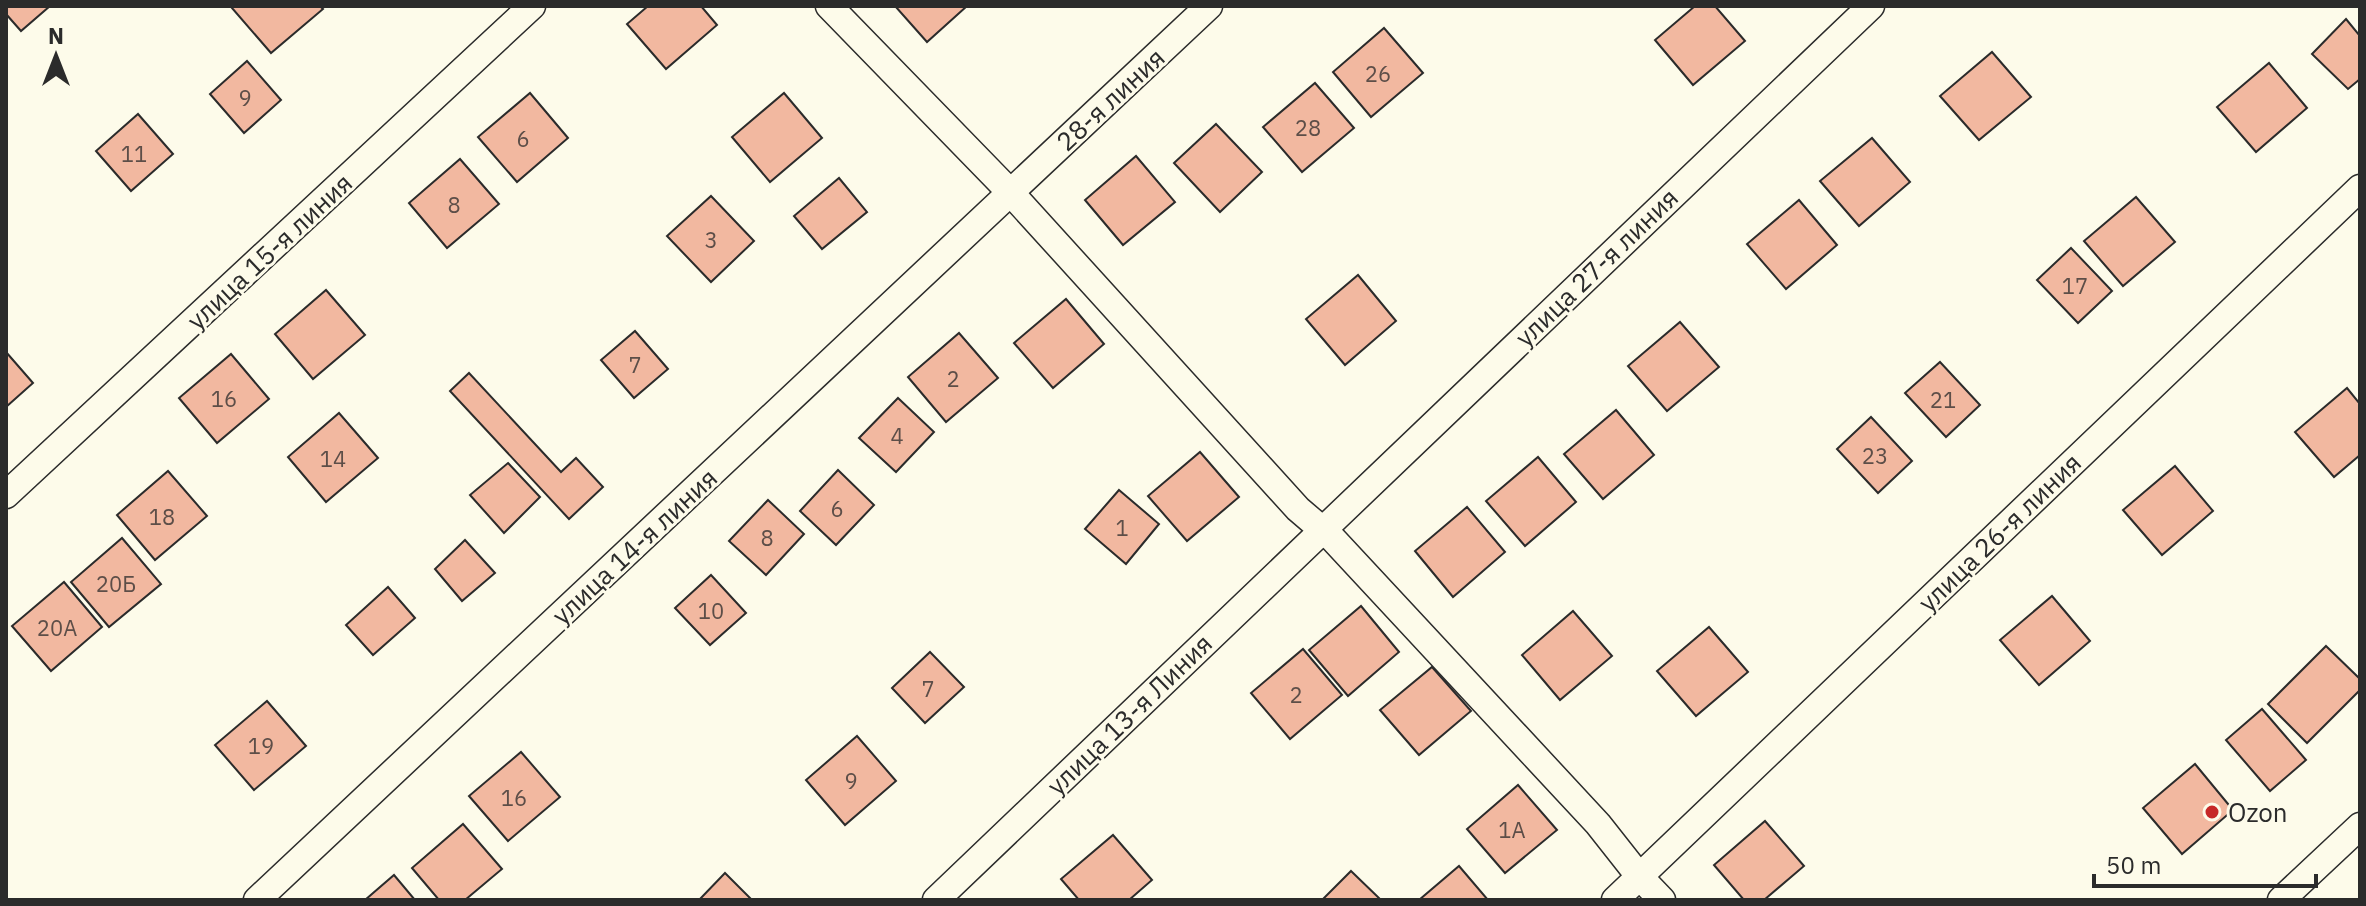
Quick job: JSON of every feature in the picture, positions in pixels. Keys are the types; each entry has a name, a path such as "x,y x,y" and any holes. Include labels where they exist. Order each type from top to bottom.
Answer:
{"street":[{"name":"улица 15-я линия","path":"6,495 532,6"},
{"path":"829,6 1010,192 1298,509 1321,529 1598,824 1662,900"},
{"name":"28-я линия","path":"1010,192 1209,6"},
{"name":"улица 27-я линия","path":"1321,529 1871,6"},
{"name":"улица 26-я линия","path":"1615,900 2360,188"},
{"name":"улица 14-я линия","path":"257,900 1010,192"},
{"name":"улица 13-я Линия","path":"936,900 1321,529"},
{"path":"2281,900 2360,826"}],"building":[{"path":"6,6 50,6 21,31 6,14"},
{"path":"320,6 323,9 271,53 232,8"},
{"path":"648,6 701,6 717,25 666,69 627,24"},
{"path":"895,6 967,6 927,42"},
{"path":"1695,6 1715,6 1745,41 1693,85 1655,40"},
{"path":"2346,19 2360,36 2360,79 2348,89 2312,54"},
{"path":"1384,28 1423,73 1371,117 1333,72"},
{"path":"1992,52 2031,97 1979,140 1940,96"},
{"path":"247,61 281,100 244,133 210,94"},
{"path":"2269,63 2307,108 2256,152 2217,107"},
{"path":"1315,83 1354,128 1302,172 1263,127"},
{"path":"530,93 568,138 517,182 478,137"},
{"path":"784,93 822,138 770,182 732,137"},
{"path":"138,114 173,154 131,191 96,151"},
{"path":"1216,124 1262,172 1220,212 1174,163"},
{"path":"1872,138 1910,182 1859,226 1820,181"},
{"path":"1136,156 1175,202 1123,245 1085,200"},
{"path":"460,159 499,204 447,248 409,203"},
{"path":"839,178 867,212 822,249 794,216"},
{"path":"711,196 754,241 711,282 667,236"},
{"path":"2136,197 2175,242 2123,286 2084,241"},
{"path":"1799,200 1837,245 1786,289 1747,244"},
{"path":"2071,248 2112,291 2078,323 2037,280"},
{"path":"1358,275 1396,321 1345,365 1306,319"},
{"path":"326,290 365,335 313,379 275,334"},
{"path":"1066,299 1104,344 1053,388 1014,343"},
{"path":"1680,322 1719,367 1667,411 1628,366"},
{"path":"635,331 668,369 634,398 601,360"},
{"path":"959,333 998,378 946,422 908,377"},
{"path":"6,352 33,383 6,407"},
{"path":"231,354 269,399 217,443 179,398"},
{"path":"1940,362 1980,405 1946,437 1905,393"},
{"path":"469,373 561,472 576,458 603,487 569,519 450,391"},
{"path":"2347,388 2360,404 2360,455 2334,477 2295,432"},
{"path":"898,398 934,432 896,472 859,438"},
{"path":"1616,410 1654,455 1603,499 1564,454"},
{"path":"339,413 378,458 326,502 288,457"},
{"path":"1871,417 1912,461 1878,493 1837,449"},
{"path":"1200,452 1239,497 1187,541 1148,496"},
{"path":"1538,457 1576,502 1525,546 1486,501"},
{"path":"508,463 540,497 504,533 470,495"},
{"path":"2175,466 2213,511 2162,555 2123,510"},
{"path":"838,470 874,505 836,545 800,511"},
{"path":"168,471 207,516 155,560 117,515"},
{"path":"1119,490 1159,524 1126,564 1085,529"},
{"path":"768,500 804,534 766,575 729,541"},
{"path":"1467,507 1505,552 1453,597 1415,551"},
{"path":"122,538 161,584 109,627 71,582"},
{"path":"465,540 495,573 462,601 435,569"},
{"path":"711,575 746,613 710,645 675,608"},
{"path":"64,582 102,627 51,671 12,626"},
{"path":"388,587 415,618 373,655 346,625"},
{"path":"2052,596 2090,641 2039,685 2000,640"},
{"path":"1361,606 1399,652 1348,696 1309,650"},
{"path":"1573,611 1612,656 1560,700 1522,655"},
{"path":"1709,627 1748,672 1696,716 1657,671"},
{"path":"2326,646 2360,679 2360,690 2307,743 2268,704"},
{"path":"1303,649 1342,695 1290,739 1251,693"},
{"path":"930,652 964,687 925,723 892,688"},
{"path":"1432,667 1471,711 1419,755 1380,710"},
{"path":"267,701 306,746 254,790 215,745"},
{"path":"2262,709 2306,760 2270,791 2226,740"},
{"path":"857,736 896,781 845,825 806,780"},
{"path":"521,752 560,797 508,841 469,796"},
{"path":"2195,764 2233,810 2182,854 2143,808"},
{"path":"1518,785 1557,830 1505,873 1467,829"},
{"path":"1765,821 1804,866 1764,900 1744,900 1714,865"},
{"path":"463,824 502,869 465,900 439,900 412,868"},
{"path":"1113,835 1152,880 1129,900 1079,900 1061,879"},
{"path":"1459,866 1488,900 1419,900"},
{"path":"1351,871 1381,900 1322,900"},
{"path":"725,873 752,900 699,900"},
{"path":"394,875 415,900 365,900"}],"place":[{"name":"Ozon","path":"2212,812"}]}
